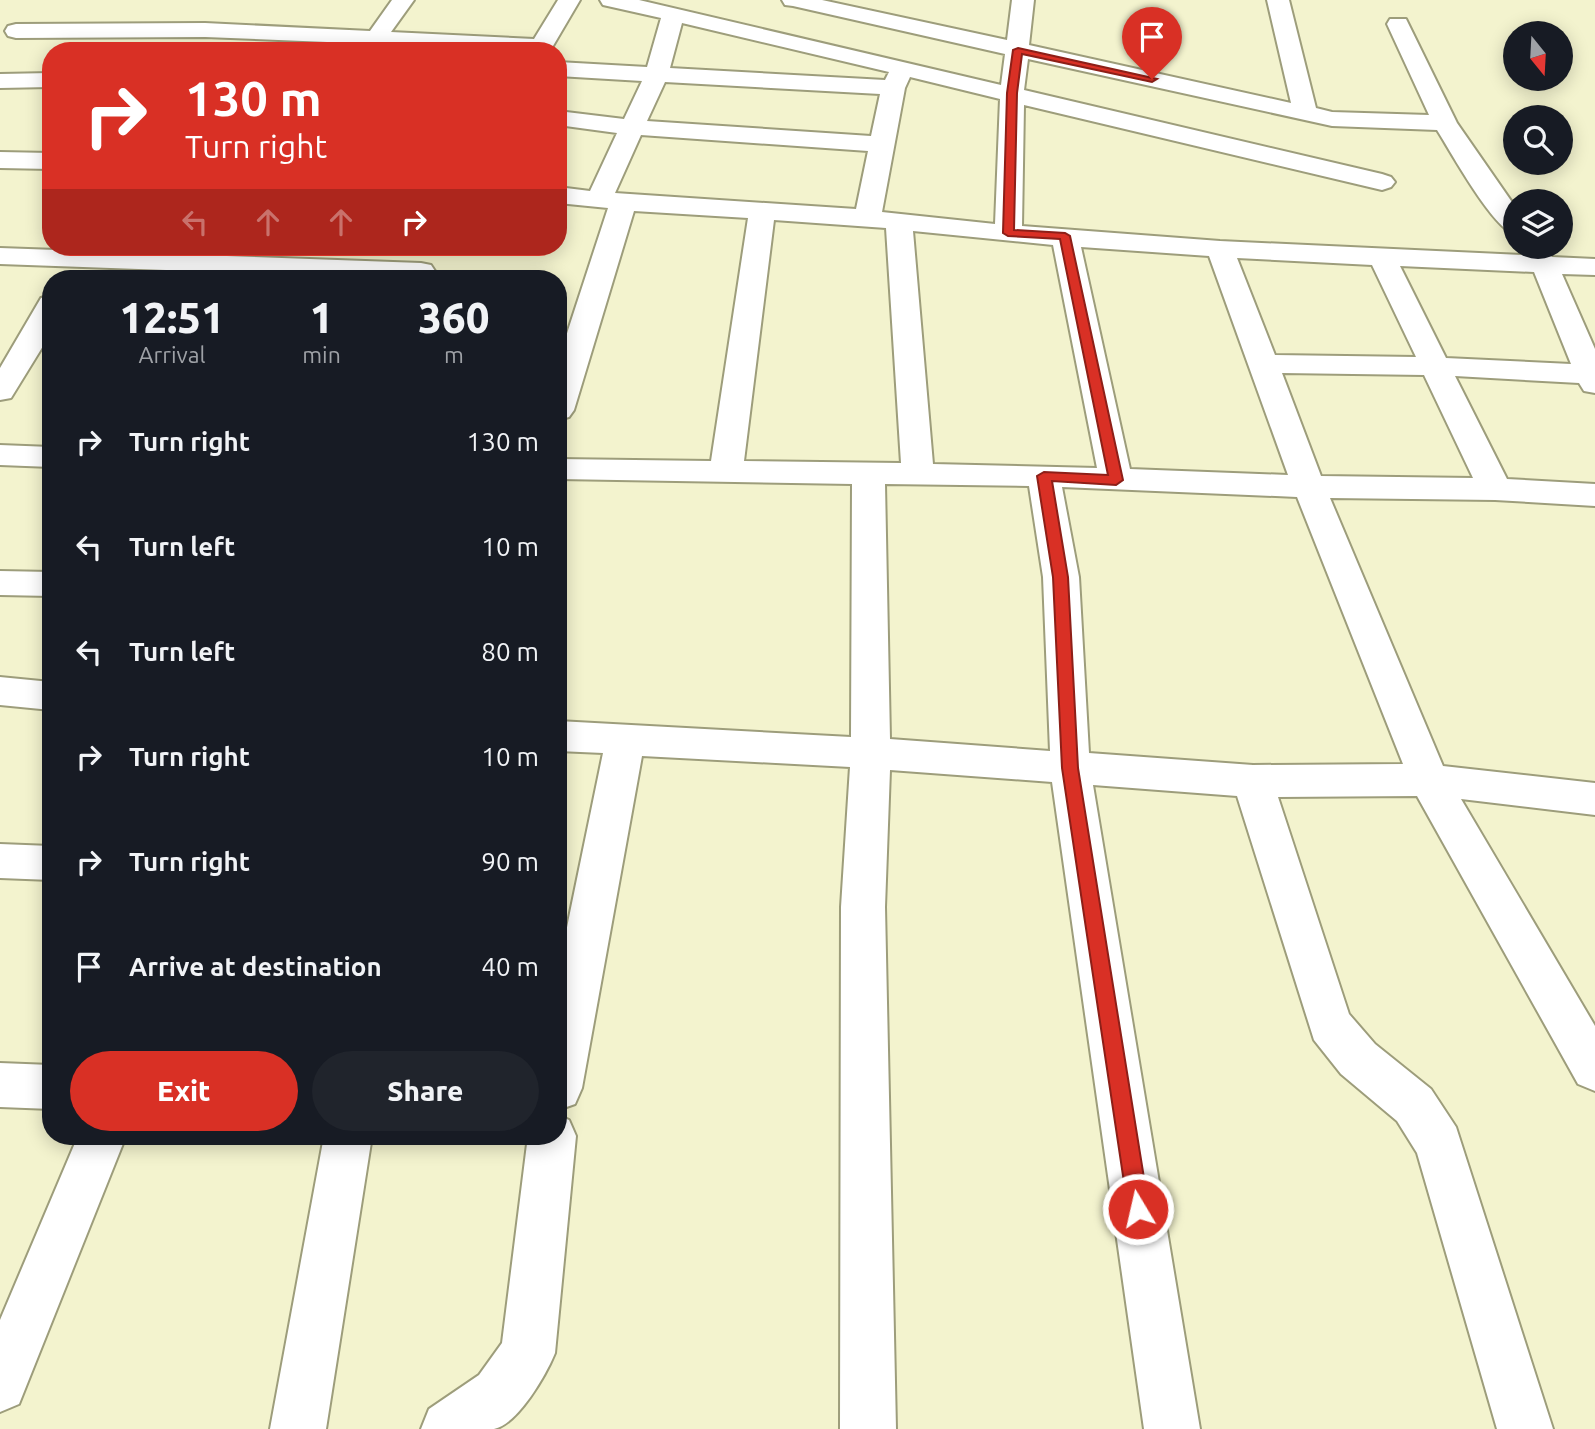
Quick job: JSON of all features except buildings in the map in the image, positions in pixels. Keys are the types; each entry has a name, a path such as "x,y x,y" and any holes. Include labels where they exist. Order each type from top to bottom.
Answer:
{"street":[{"path":"376,38 403,0"},
{"path":"544,42 569,0"},
{"path":"611,0 898,78"},
{"path":"793,0 1305,113 1354,121 1446,123"},
{"path":"912,27 919,0"},
{"path":"1008,233 1012,93 1023,0"},
{"path":"1278,0 1305,113"},
{"path":"0,51 30,10"},
{"path":"567,375 631,127 656,76 673,15"},
{"path":"196,42 210,20"},
{"path":"16,31 210,20 376,38 442,42"},
{"path":"1398,24 1446,123 1503,211"},
{"path":"567,70 656,76 898,78 1012,93 1382,181"},
{"path":"867,218 898,78"},
{"path":"0,81 42,80"},
{"path":"567,119 631,127 882,144"},
{"path":"0,160 42,161"},
{"path":"567,196 867,218 1008,233 1220,249 1382,257 1503,256"},
{"path":"726,472 762,212"},
{"path":"900,222 918,475"},
{"path":"1065,236 1116,480"},
{"path":"1220,249 1309,487 1429,780 1595,1069"},
{"path":"0,256 72,262 424,265"},
{"path":"1382,257 1495,489"},
{"path":"1263,364 1435,366 1592,379 1585,337 1539,259"},
{"path":"1552,259 1595,268"},
{"path":"0,391 39,350"},
{"path":"0,455 42,457"},
{"path":"567,469 1044,476 1309,487 1495,489 1595,495"},
{"path":"868,475 871,753 863,907 868,1429"},
{"path":"1044,476 1060,577 1070,768 1172,1429"},
{"path":"0,583 42,584"},
{"path":"0,691 42,695"},
{"path":"567,737 871,753 1253,781 1429,780 1595,799"},
{"path":"567,1041 625,740"},
{"path":"1253,781 1330,1024 1358,1059 1415,1105 1439,1143 1525,1429"},
{"path":"0,861 42,863"},
{"path":"0,1086 42,1087"},
{"path":"0,1385 98,1145"},
{"path":"298,1429 346,1145"},
{"path":"449,1429 498,1394 528,1353 551,1145"}],"route":[{"path":"1138,1209 1070,768 1060,577 1044,476 1116,480 1065,236 1008,233 1012,93 1018,50 1152,79"}]}
